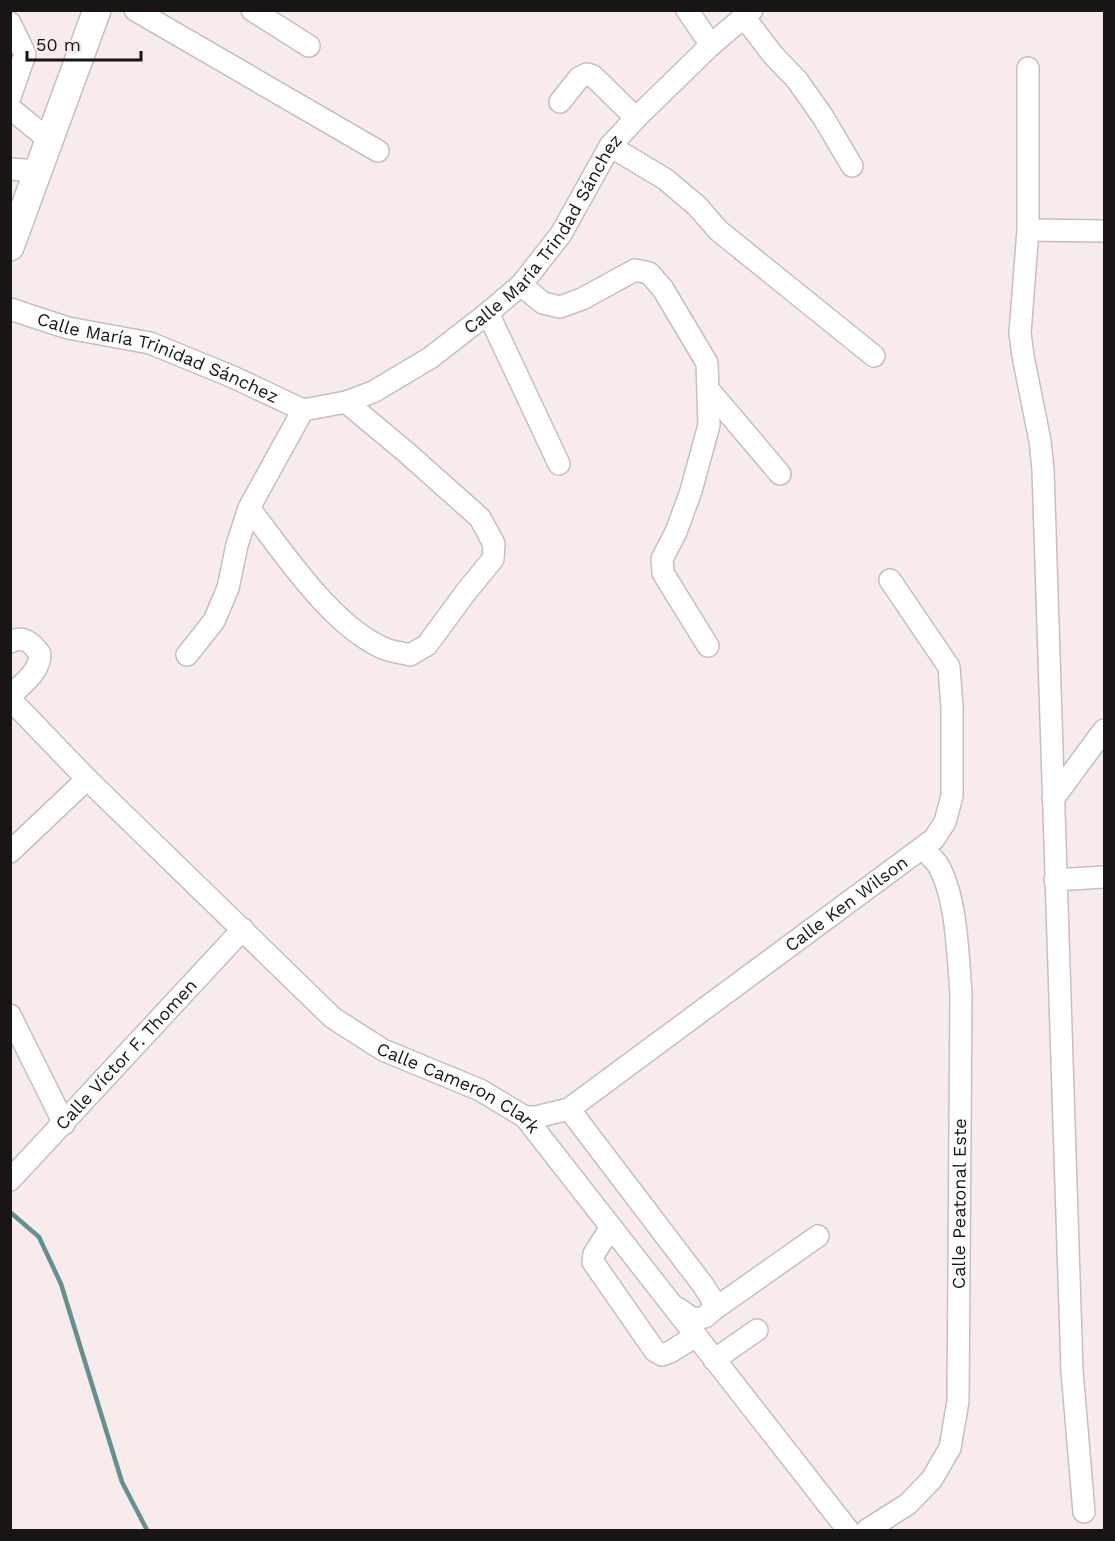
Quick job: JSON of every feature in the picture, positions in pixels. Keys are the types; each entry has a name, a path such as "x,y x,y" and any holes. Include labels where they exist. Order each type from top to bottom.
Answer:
{"main road":[{"path":"10,247 97,10"}],"street":[{"path":"135,10 378,151"},
{"path":"252,10 309,46"},
{"path":"687,10 711,45"},
{"path":"748,14 772,56 797,80 852,166"},
{"name":"Calle María Trindad Sánchez","path":"303,410 346,402 373,392 430,358 489,314 521,285 561,234 610,146 711,45 748,14"},
{"path":"10,23 26,54 10,97"},
{"path":"1028,68 1028,230 1020,333 1043,469 1072,1371 1084,1512"},
{"path":"560,102 579,78 587,74 593,76 636,118"},
{"path":"10,108 49,140"},
{"path":"610,146 665,179 697,206 719,231 874,356"},
{"path":"10,169 38,171"},
{"path":"1028,230 1104,231"},
{"path":"521,285 543,303 560,307 582,299 635,270 649,273 663,288 707,363 709,425 691,491 676,532 662,559 663,573 708,646"},
{"name":"Calle María Trinidad Sánchez","path":"10,309 68,328 150,343 233,377 303,410"},
{"path":"489,314 560,464"},
{"path":"708,388 780,474"},
{"path":"249,508 325,603 358,633 387,650 410,655 427,645 493,559 494,544 480,518 346,402"},
{"path":"187,655 214,621 228,588 237,546 249,508 303,410"},
{"name":"Calle Ken Wilson","path":"525,1117 536,1117 569,1109 934,839 945,822 952,796 952,707 949,667 890,580"},
{"path":"10,642 20,638 27,641 40,654 40,659 34,672 10,697"},
{"name":"Calle Cameron Clark","path":"10,697 87,779 333,1018 383,1050 480,1090 525,1117 848,1530"},
{"path":"1053,799 1104,730"},
{"path":"10,852 87,779"},
{"name":"Calle Peatonal Este","path":"867,1530 908,1504 932,1479 950,1448 958,1401 961,994 956,932 948,892 938,866 922,848"},
{"path":"1055,880 1104,877"},
{"name":"Calle Víctor F. Thomen","path":"12,1179 243,929"},
{"path":"10,1016 64,1124"},
{"path":"569,1109 703,1285 712,1299 713,1310"},
{"path":"611,1227 594,1254 593,1262 655,1352 662,1355 670,1353 696,1336"},
{"path":"669,1302 693,1319 705,1317 818,1236"},
{"path":"714,1360 757,1330"}],"waterway":[{"path":"10,1212 39,1237 61,1284 122,1482 147,1530"}]}
